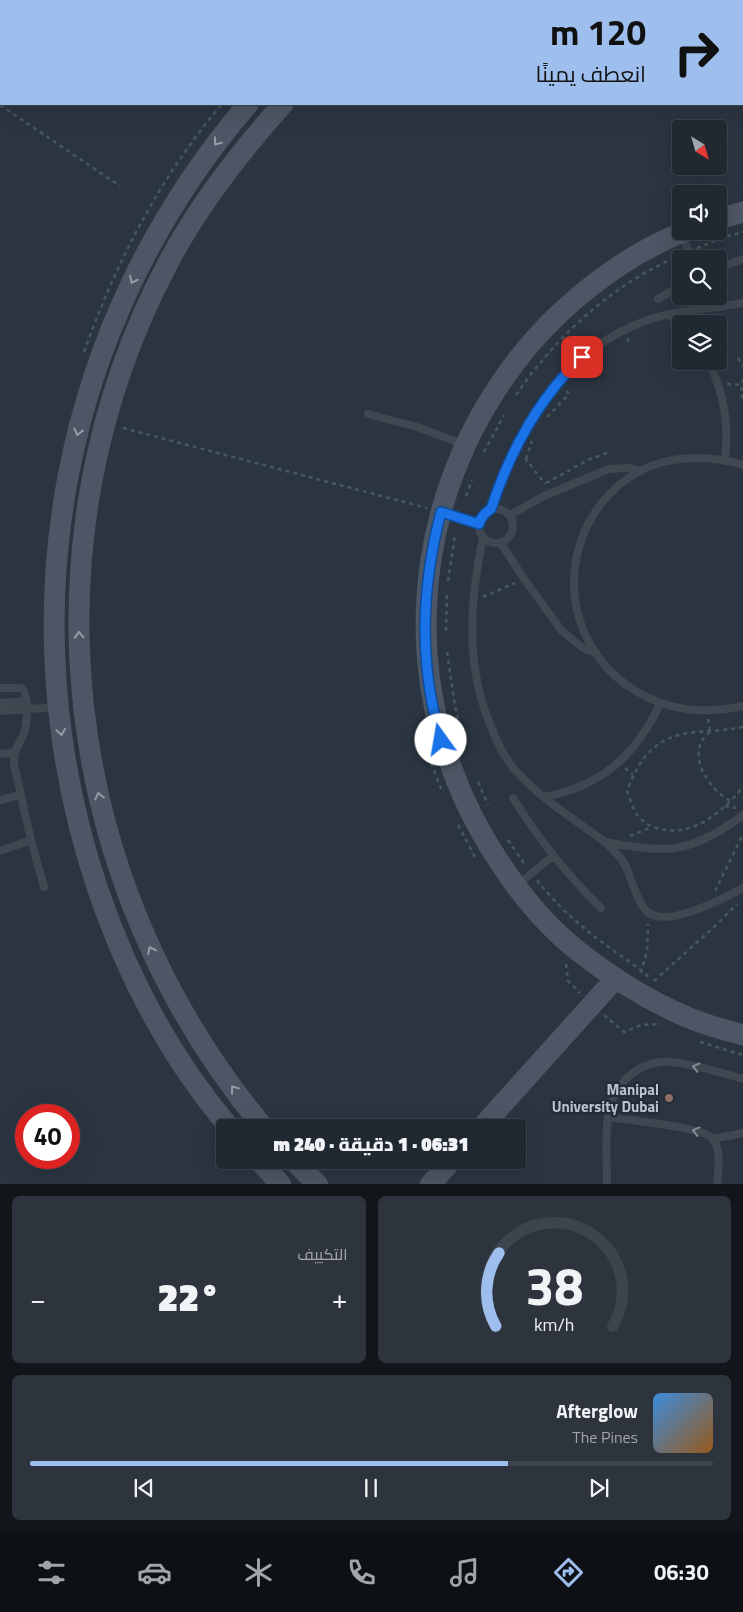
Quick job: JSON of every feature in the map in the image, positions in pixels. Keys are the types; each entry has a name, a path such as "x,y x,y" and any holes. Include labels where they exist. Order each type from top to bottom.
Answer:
{"street":[{"path":"223,1119 202,1092 155,1018 120,948 106,912 81,833 68,776 58,707 54,664 53,616 60,522 68,475 87,396 107,339 147,250 171,208 222,135 247,105"},
{"path":"257,1119 231,1087 197,1036 166,982 140,927 129,898 101,808 91,762 84,715 78,621 80,574 87,516 98,452 127,355 144,312 168,263 196,215 227,169 282,105"},
{"path":"727,217 743,212"},
{"path":"672,238 640,254 607,275 560,313 524,350 493,392 465,445 449,484 435,534 428,584 427,663 432,702 444,750 454,778 470,813 515,886 545,920 569,943 624,983 688,1018 743,1035"},
{"path":"489,1119 592,1005 624,983"},
{"path":"267,1169 281,1184"},
{"path":"302,1169 318,1184"},
{"path":"430,1184 444,1169"}],"lane":[{"path":"727,265 743,259"},
{"path":"658,299 672,290"},
{"path":"491,509 500,482 516,446 533,416 559,381 582,357 623,330 645,321 668,314 743,303"},
{"path":"668,314 672,317"},
{"path":"712,370 718,383 726,414 727,445 725,461"},
{"path":"368,414 417,427 465,445"},
{"path":"743,466 725,461 700,458 674,460 657,464 624,480 597,508 587,524 575,561 574,580 577,609 586,637 608,670 624,684 660,704 690,711 725,710 743,706"},
{"path":"510,515 552,493 609,469 630,468 641,471"},
{"path":"491,509 501,509 510,515 514,525 513,531 507,540 502,543 495,543 488,542 483,537 479,524 485,513 491,509"},
{"path":"441,512 479,524"},
{"path":"483,537 474,581 472,602 473,660 478,688 487,717 494,735 514,769 544,797 605,842 616,853 625,865 643,907 648,912 664,918 684,913 725,899 743,888"},
{"path":"502,543 524,579 562,632 583,648 596,653"},
{"path":"0,688 22,688 26,693 25,728 14,752 14,764 20,795 44,887"},
{"path":"0,703 58,707"},
{"path":"544,797 568,792 590,783 618,763 635,746 645,732 660,704"},
{"path":"0,711 27,705"},
{"path":"0,754 14,752"},
{"path":"0,800 20,795"},
{"path":"513,798 553,856 601,908"},
{"path":"605,842 669,849 711,836 731,825 743,815"},
{"path":"0,851 31,840"},
{"path":"515,886 553,856"},
{"path":"600,1184 607,1181 608,1117 611,1104 618,1088 630,1075 644,1066 661,1062 679,1063 743,1079"},
{"path":"608,1117 693,1130 708,1135 713,1139 719,1160 717,1184"},
{"path":"713,1139 743,1132"}],"path":[{"path":"0,105 120,186"},
{"path":"738,358 743,366"},
{"path":"743,379 741,392 743,400"},
{"path":"543,422 569,394 559,381"},
{"path":"107,417 123,420 122,428 441,512"},
{"path":"526,459 533,440"},
{"path":"516,446 552,493"},
{"path":"545,484 590,459 607,453"},
{"path":"472,602 524,579"},
{"path":"743,726 710,732 696,732 665,740 650,750 641,762 627,791 633,808 640,819 652,827 666,830 683,830 703,823 730,801 743,787"},
{"path":"710,732 703,739 698,756 701,766 712,786 721,796 730,801"},
{"path":"430,758 442,792"},
{"path":"454,819 476,858"},
{"path":"625,845 630,836 652,827"},
{"path":"709,905 743,834"},
{"path":"624,983 642,972 645,961 648,912"},
{"path":"563,960 567,966 568,981 592,1005 624,1032 647,1024 660,1024 668,1028"},
{"path":"692,1038 743,1055"}],"place":[{"name":"Manipal University Dubai","path":"669,1098"}],"route":[{"path":"441,740 432,702 427,663 426,624 428,584 435,534 441,512 479,524 481,518 491,509 507,465 533,416 549,393 582,357"}]}
